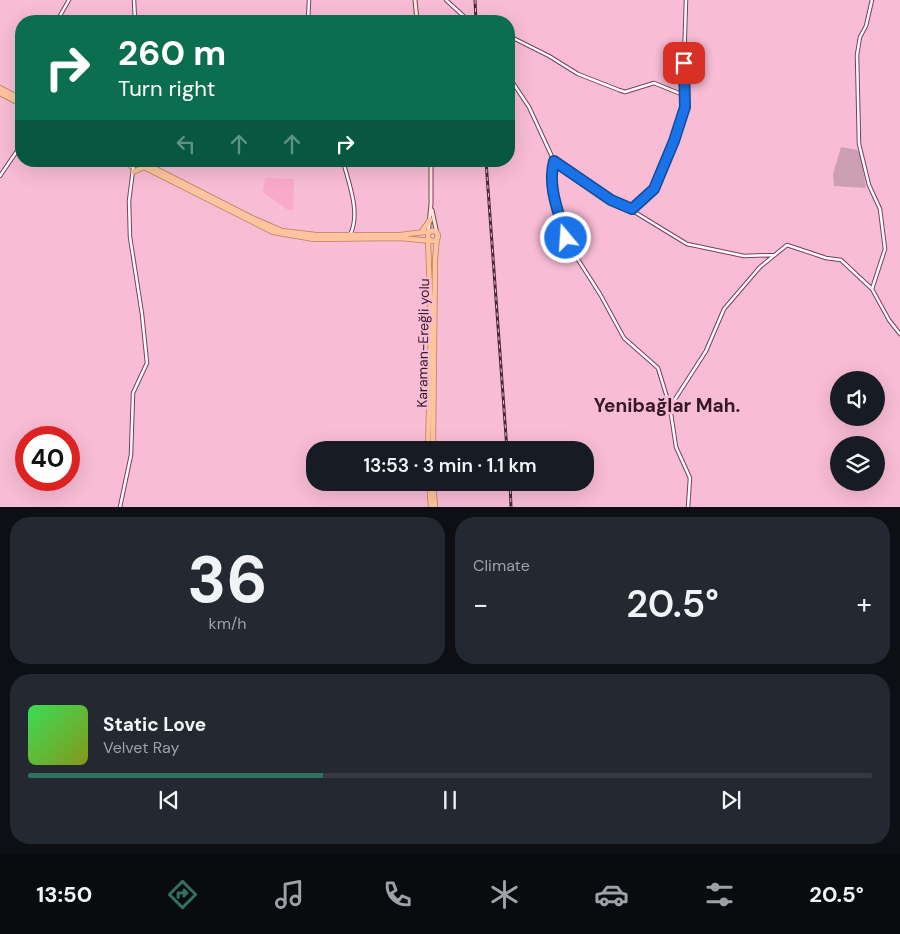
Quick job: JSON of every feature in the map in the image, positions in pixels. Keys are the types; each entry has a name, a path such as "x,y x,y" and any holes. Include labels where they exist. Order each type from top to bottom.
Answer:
{"highway":[{"path":"0,88 15,96"},
{"path":"0,93 15,101"},
{"path":"142,167 273,232 314,239 409,239 431,236"},
{"path":"152,167 252,218 282,231 314,235 417,233 431,236"},
{"path":"133,172 139,168 146,169"},
{"path":"417,233 425,228 430,220"},
{"name":"Karaman-Ereğli yolu","path":"428,441 431,236"},
{"name":"Karaman-Ereğli yolu","path":"431,236 434,260 433,441"},
{"path":"409,239 425,245 430,256"},
{"path":"430,491 431,506"},
{"path":"434,491 435,506"}],"main road":[{"path":"415,0 416,15"},
{"path":"431,167 431,236"},
{"path":"431,204 431,236"}],"street":[{"path":"60,15 69,0"},
{"path":"134,0 135,15"},
{"path":"308,15 309,0"},
{"path":"446,0 462,15"},
{"path":"632,209 654,189 674,141 685,107 686,0"},
{"path":"872,0 866,26 860,37 857,55 860,144 870,185 880,209 885,249 872,289"},
{"path":"515,39 549,56 578,74 625,92 654,83 686,96"},
{"path":"515,86 529,107 554,161 611,200 632,209 649,222 692,246 744,256 776,255"},
{"path":"0,176 15,154"},
{"path":"554,161 551,175 552,187 566,238 624,338 658,368 670,406 676,447 690,478 688,506"},
{"path":"120,506 131,455 133,393 147,363 142,314 130,237 129,201 132,167"},
{"path":"344,167 355,212 354,227 350,235"},
{"path":"670,406 706,351 724,309 760,267 787,245 826,258 842,260 872,289 889,320 900,334"}],"shaded area":[{"path":"841,147 857,150 861,157 866,188 834,186 833,174"},
{"path":"265,178 294,179 293,210 288,210 263,192"}],"railway":[{"path":"475,0 476,15"},
{"path":"486,167 506,441"},
{"path":"510,491 511,507"}],"district":[{"name":"Yenibağlar Mah.","path":"667,405"}],"route":[{"path":"566,238 552,187 551,175 554,161 611,200 632,209 654,189 674,141 685,107 684,63"}]}
